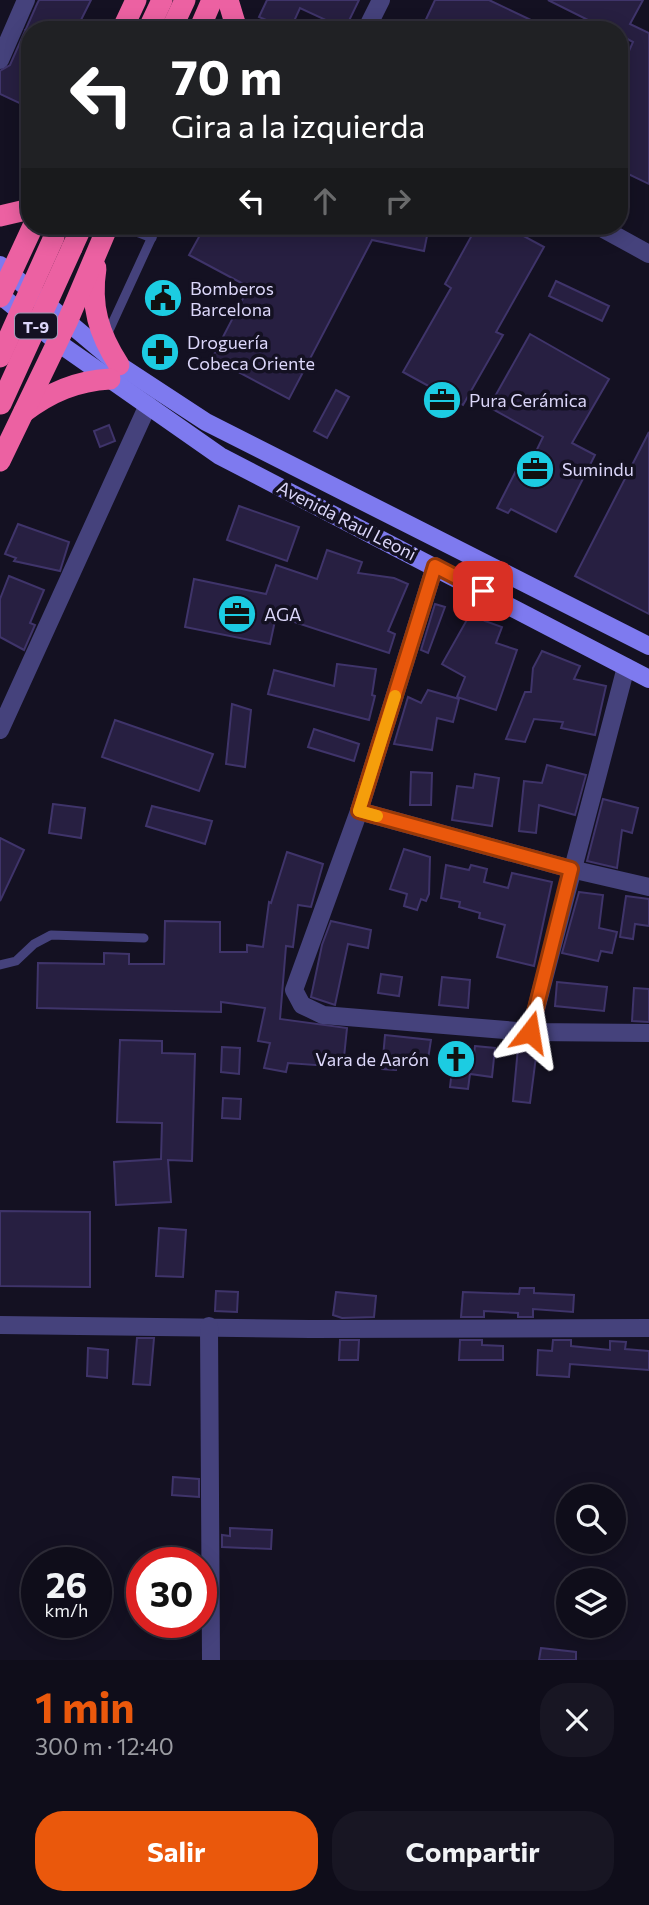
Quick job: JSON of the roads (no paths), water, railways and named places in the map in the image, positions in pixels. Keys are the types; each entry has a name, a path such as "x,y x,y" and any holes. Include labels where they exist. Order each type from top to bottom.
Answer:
{"highway":[{"path":"126,21 136,0"},
{"path":"152,21 162,0"},
{"path":"175,21 185,0"},
{"path":"202,21 212,0"},
{"path":"228,0 236,21"},
{"path":"0,216 21,211"},
{"name":"T-9","path":"0,296 5,269 27,235"},
{"name":"T-9","path":"0,461 108,235"},
{"path":"22,413 60,389 115,372 95,315 93,287 109,235"},
{"name":"T-9","path":"0,357 61,237"},
{"name":"T-9","path":"0,404 61,237"}],"main road":[{"name":"Avenida Raul Leoni","path":"5,269 68,320 148,405 220,456 649,679"},
{"name":"Avenida Raul Leoni","path":"0,296 57,342 206,422 649,646"}],"street":[{"path":"0,60 26,0"},
{"path":"370,21 381,0"},
{"path":"614,235 649,254"},
{"path":"0,730 148,405"},
{"path":"435,566 359,811 294,990 302,1005 323,1015 530,1032 649,1032"},
{"path":"530,1032 626,667"},
{"path":"359,811 571,869 649,887"},
{"path":"0,1325 310,1329 649,1328"},
{"path":"209,1326 211,1660"}],"lane":[{"path":"141,235 152,238"},
{"path":"104,341 153,235"},
{"path":"0,965 16,961 34,944 51,934 144,938"}],"place":[{"name":"Bomberos Barcelona","path":"163,298"},
{"name":"Droguería Cobeca Oriente","path":"160,352"},
{"name":"Pura Cerámica","path":"442,400"},
{"name":"Sumindu","path":"535,469"},
{"name":"AGA","path":"237,614"},
{"name":"Vara de Aarón","path":"456,1059"}]}
